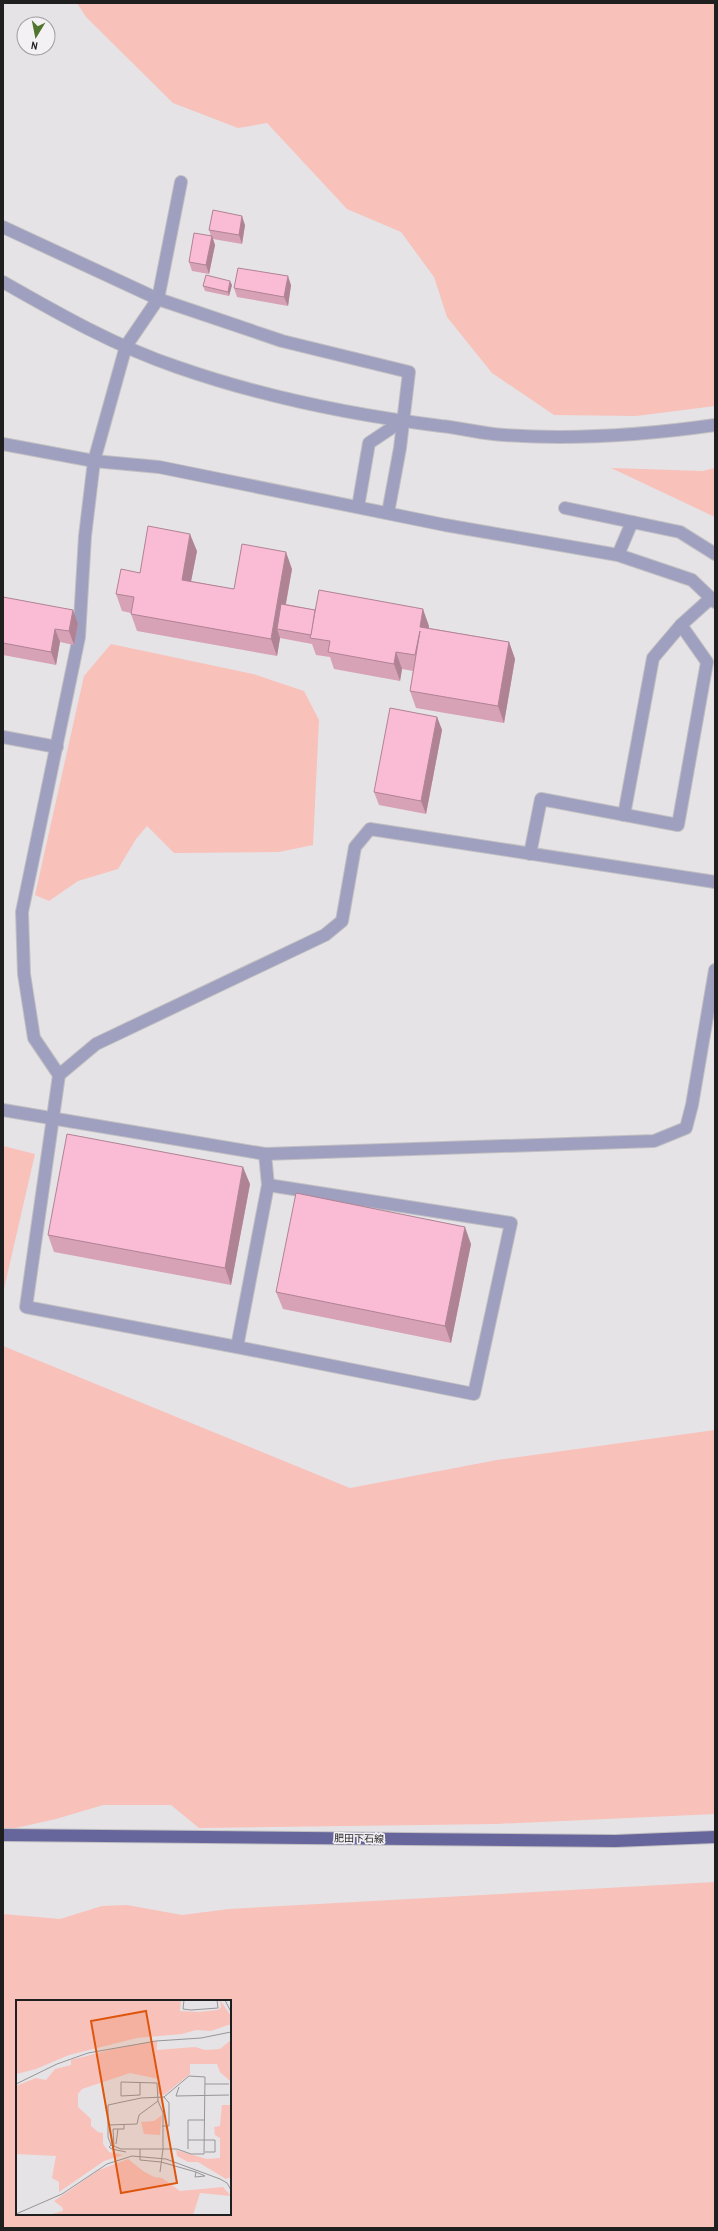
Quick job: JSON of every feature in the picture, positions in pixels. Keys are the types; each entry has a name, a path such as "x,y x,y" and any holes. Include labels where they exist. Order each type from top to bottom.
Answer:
{"main road":[{"name":"肥田下石線","path":"3,1835 616,1841 715,1837"}],"street":[{"path":"181,182 158,299 126,346 94,461 85,536 80,637 22,912 24,974 34,1038 59,1075 26,1307 474,1394 511,1223 268,1185"},
{"path":"3,227 158,299 282,341 409,372 400,448 388,513"},
{"path":"3,282 81,326 176,367 279,398 344,413 502,435 597,437 654,434 715,425"},
{"path":"358,507 369,443 402,421"},
{"path":"3,444 94,461 159,467 388,513 618,555 692,580 713,600 681,625 653,658 624,815"},
{"path":"565,508 680,532 715,554"},
{"path":"618,555 632,522"},
{"path":"530,854 541,799 678,825 706,662 681,625"},
{"path":"3,737 57,747"},
{"path":"59,1075 96,1044 325,935 342,921 355,847 370,829 715,882"},
{"path":"3,1110 265,1154 654,1141 686,1128 692,1105 715,970"},
{"path":"237,1347 268,1185 265,1154"}],"shaded area":[{"path":"77,3 715,3 715,406 636,416 554,415 492,373 447,317 434,277 401,232 347,209 267,123 238,128 173,103 86,17"},
{"path":"611,468 703,471 715,468 715,517"},
{"path":"111,644 253,674 304,691 319,720 313,845 279,852 174,853 147,826 136,839 118,869 78,881 49,901 35,895 84,676"},
{"path":"3,1146 35,1154 3,1293"},
{"path":"3,1346 350,1488 497,1460 715,1430 715,1814 496,1824 199,1828 171,1805 103,1805 56,1819 11,1829 3,1829"},
{"path":"715,1882 715,2228 3,2228 3,1914 60,1919 102,1906 127,1905 182,1915 229,1909"}],"building":[{"path":"213,210 242,216 239,235 209,230"},
{"path":"194,233 212,236 206,265 189,262"},
{"path":"238,268 288,276 284,297 234,288"},
{"path":"206,275 230,281 228,292 203,286"},
{"path":"148,526 190,534 182,580 234,589 242,544 286,552 271,639 131,614 134,597 116,594 121,569 140,573"},
{"path":"319,590 423,609 420,627 509,642 498,706 410,691 420,631 415,655 396,652 394,664 328,652 330,641 310,638"},
{"path":"3,597 73,610 69,631 55,629 51,652 3,643"},
{"path":"281,604 315,610 311,635 277,629"},
{"path":"390,708 437,717 421,801 374,792"},
{"path":"67,1134 243,1167 225,1268 48,1235"},
{"path":"296,1193 465,1227 445,1326 276,1292"}]}
